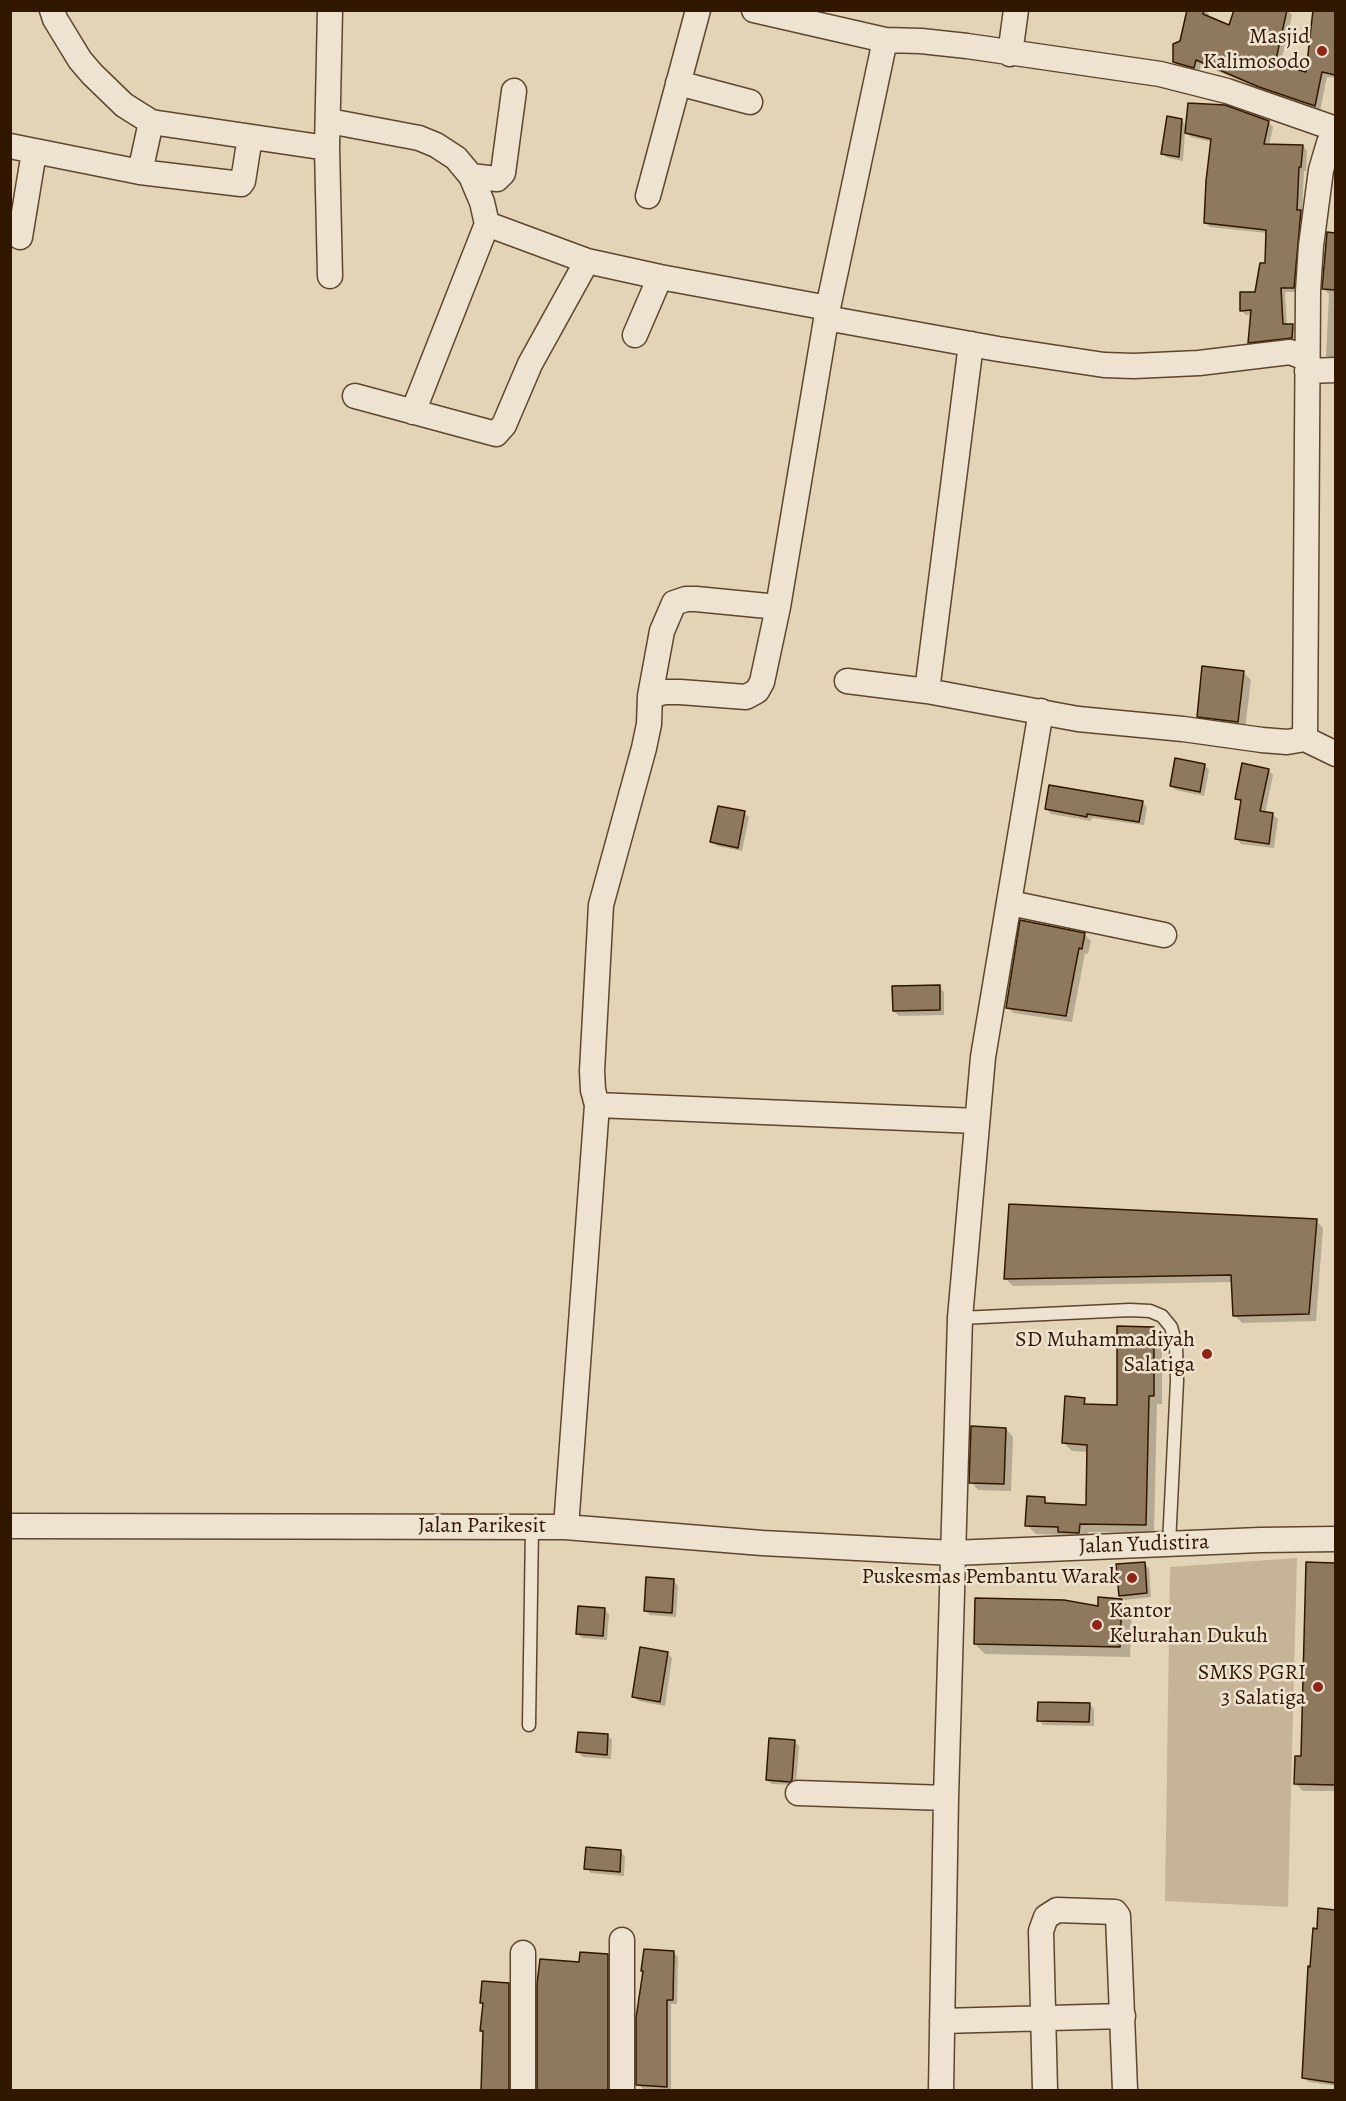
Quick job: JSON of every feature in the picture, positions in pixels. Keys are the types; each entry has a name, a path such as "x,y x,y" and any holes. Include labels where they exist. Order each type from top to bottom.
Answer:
{"street":[{"path":"52,10 80,60 92,74 124,105 151,122 327,148"},
{"path":"330,10 327,148 330,276"},
{"path":"648,196 698,10"},
{"path":"753,10 885,40 921,41 1129,68 1169,76 1227,92 1335,129 1322,170 1311,246 1307,364 1305,739"},
{"path":"1010,54 1016,10"},
{"path":"650,696 680,692 746,697 757,690 766,670 827,313 885,40"},
{"path":"678,83 750,102"},
{"path":"471,176 497,179 504,173 514,91"},
{"path":"329,121 418,138 436,145 456,158 471,176 482,202 487,224 413,412"},
{"path":"140,172 151,122"},
{"path":"10,146 140,172 241,184 250,137"},
{"path":"20,237 34,152"},
{"path":"487,224 587,261 971,344 1104,364 1134,366 1199,363 1290,352 1307,364 1335,370"},
{"path":"355,396 496,434 501,430 530,364 587,261"},
{"path":"635,335 660,278"},
{"path":"927,691 971,344"},
{"path":"566,1527 597,1105 592,1071 601,905 644,748 649,724 650,696 662,631 674,603 686,599 778,607"},
{"path":"848,681 927,691 1078,719 1183,729 1262,741 1287,742 1305,739 1335,754"},
{"path":"941,2091 946,1798 960,1318 983,1058 1041,711"},
{"path":"1010,903 1164,935"},
{"path":"597,1105 977,1121"},
{"name":"Jalan Parikesit","path":"10,1527 566,1527 762,1543 953,1553"},
{"name":"Jalan Yudistira","path":"953,1553 1335,1539"},
{"path":"798,1793 946,1798"},
{"path":"1045,2091 1041,1932 1046,1917 1057,1910 1115,1912 1118,1916 1125,2091"},
{"path":"622,1940 622,2091"},
{"path":"523,1953 523,2091"},
{"path":"942,2021 1123,2016"}],"lane":[{"path":"960,1318 1130,1310 1150,1311 1162,1316 1171,1327 1176,1345 1177,1381 1169,1544"},
{"path":"529,1725 532,1527"}],"shaded area":[{"path":"1297,1558 1288,1907 1165,1901 1170,1567"}],"building":[{"path":"1187,10 1204,10 1203,14 1229,25 1234,10 1287,10 1275,64 1306,72 1313,10 1335,10 1335,75 1322,72 1315,106 1259,87 1196,60 1194,68 1173,62 1173,44 1180,41"},
{"path":"1188,103 1225,105 1269,121 1264,144 1303,145 1301,167 1299,167 1297,210 1301,210 1294,288 1281,288 1283,324 1293,324 1292,338 1248,343 1251,310 1240,311 1240,292 1255,292 1260,263 1265,263 1266,230 1204,223 1211,139 1185,133"},
{"path":"1167,116 1182,119 1179,157 1161,154"},
{"path":"1327,232 1335,233 1335,290 1322,289"},
{"path":"1202,666 1244,671 1238,722 1197,717"},
{"path":"1175,758 1205,764 1200,792 1170,786"},
{"path":"1242,763 1269,769 1260,811 1273,813 1269,844 1235,839 1241,800 1235,799"},
{"path":"1049,785 1143,801 1139,822 1087,814 1087,817 1045,809"},
{"path":"718,806 745,811 738,848 710,842"},
{"path":"1020,920 1085,933 1082,949 1079,948 1066,1016 1006,1008"},
{"path":"940,985 940,1010 893,1011 892,986"},
{"name":"SD Muhammadiyah Salatiga","path":"1009,1204 1317,1219 1309,1314 1233,1316 1231,1275 1004,1279"},
{"path":"1117,1326 1154,1327 1154,1396 1149,1396 1146,1525 1080,1524 1079,1533 1058,1532 1058,1527 1025,1526 1027,1496 1045,1497 1045,1503 1086,1505 1087,1445 1062,1443 1065,1396 1085,1398 1084,1404 1117,1405"},
{"path":"971,1426 1006,1428 1004,1484 969,1483"},
{"name":"Puskesmas Pembantu Warak","path":"1145,1562 1147,1593 1119,1596 1116,1564"},
{"name":"SMKS PGRI 3 Salatiga","path":"1306,1562 1335,1563 1335,1785 1294,1784 1295,1756 1301,1756"},
{"path":"646,1577 674,1579 672,1613 644,1611"},
{"path":"1098,1597 1122,1599 1120,1647 974,1644 975,1598 1064,1600 1098,1606"},
{"path":"578,1606 605,1608 603,1636 576,1634"},
{"path":"640,1647 668,1652 660,1702 632,1697"},
{"path":"1038,1702 1090,1703 1089,1722 1037,1721"},
{"path":"578,1732 608,1734 607,1755 576,1752"},
{"path":"769,1738 795,1740 790,1782 766,1780"},
{"path":"586,1847 621,1850 620,1872 584,1869"},
{"path":"1318,1908 1335,1910 1335,2083 1302,2078 1308,1966 1310,1967 1313,1928 1317,1929"},
{"path":"644,1949 674,1951 673,2000 667,2000 667,2087 636,2085 636,2018"},
{"path":"580,1952 608,1954 608,2091 537,2091 537,1984 540,1959 579,1962"},
{"path":"482,1981 509,1983 509,2091 481,2091"}],"place":[{"name":"Masjid Kalimosodo","path":"1322,51"},
{"name":"SD Muhammadiyah Salatiga","path":"1207,1354"},
{"name":"Puskesmas Pembantu Warak","path":"1132,1578"},
{"name":"Kantor Kelurahan Dukuh","path":"1097,1625"},
{"name":"SMKS PGRI 3 Salatiga","path":"1318,1687"}]}
